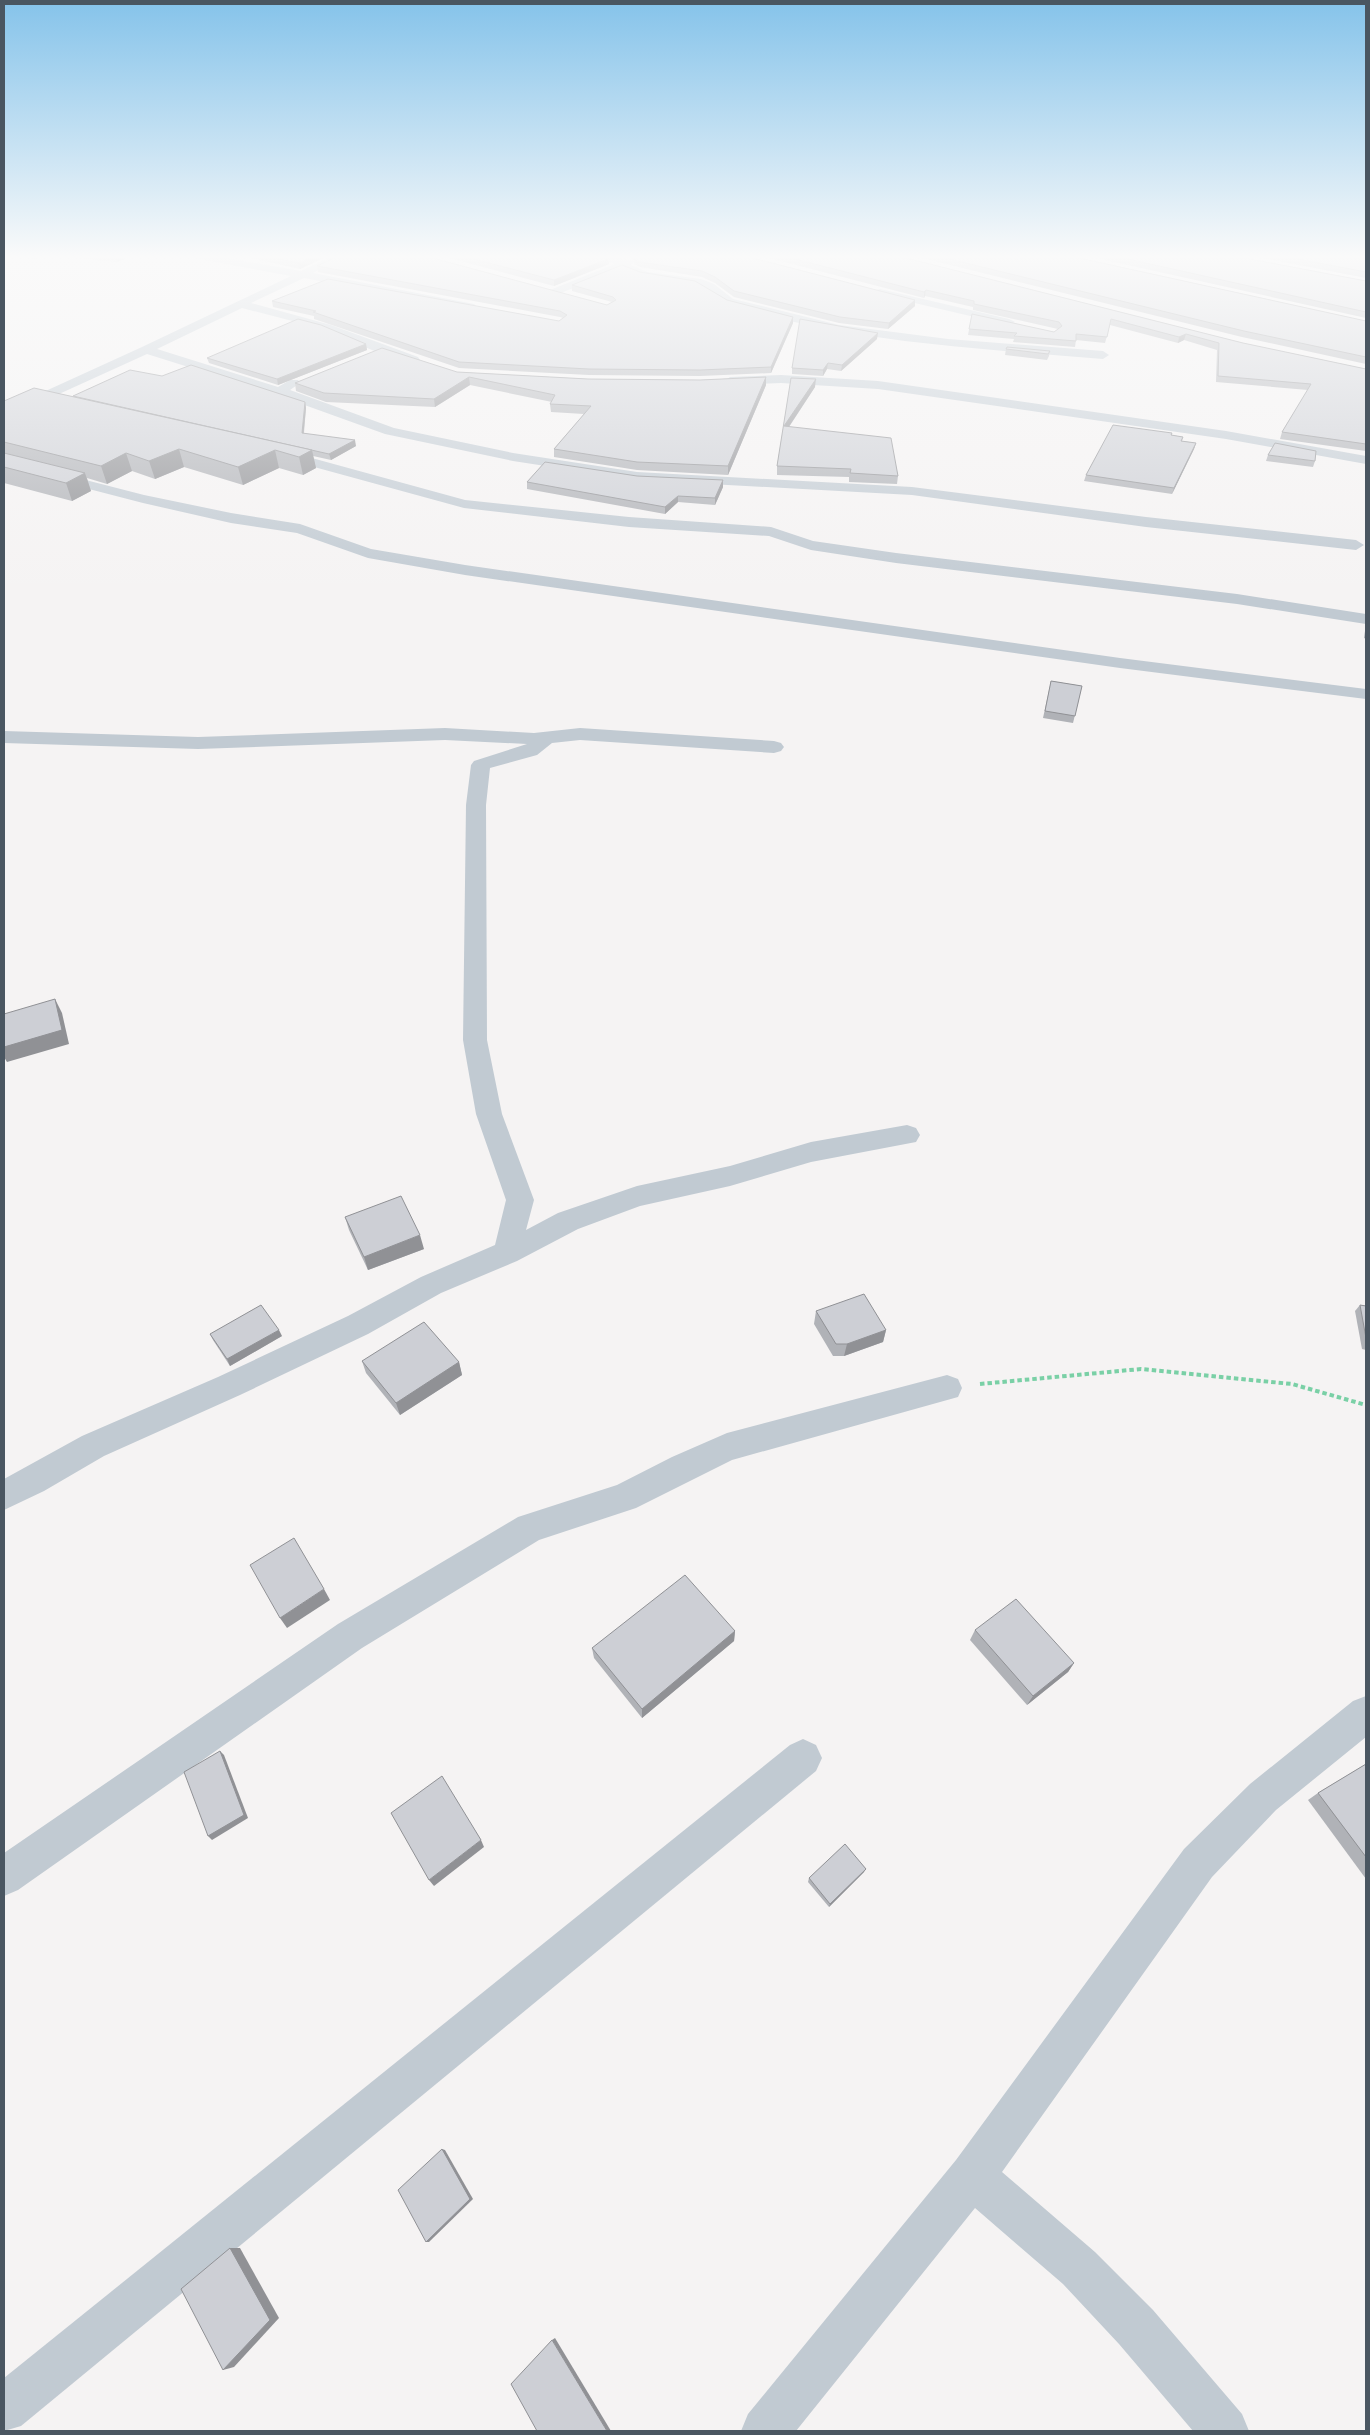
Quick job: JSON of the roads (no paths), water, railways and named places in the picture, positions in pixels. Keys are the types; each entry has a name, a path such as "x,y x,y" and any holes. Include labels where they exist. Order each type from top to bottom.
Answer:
{"street":[{"path":"4,415 103,370"},
{"path":"210,370 279,391 390,431 522,458 637,476 912,491 1146,522 1356,545"},
{"path":"718,381 781,379 878,385 1091,417 1226,434 1366,460"},
{"path":"279,391 303,380"},
{"path":"38,399 57,403"},
{"path":"268,451 325,464 464,504 629,522 771,532 811,545 896,558 1227,598 1366,618"},
{"path":"4,463 143,499 231,518 300,529 368,554 446,567 1120,663 1366,694"},
{"path":"4,737 198,743 445,734 534,739 580,734 774,747"},
{"path":"507,1253 520,1200 489,1114 475,1040 476,805 481,765 530,751 550,737"},
{"path":"4,1495 33,1481 93,1446 238,1382 358,1324 432,1285 507,1253 568,1221 637,1196 730,1176 811,1152 907,1135"},
{"path":"4,1876 350,1636 530,1528 625,1496 727,1447 947,1388"},
{"path":"765,2431 972,2176 1198,1863 1263,1797 1366,1714"},
{"path":"4,2409 803,1758"},
{"path":"972,2176 1079,2268 1136,2327 1225,2431"}]}
